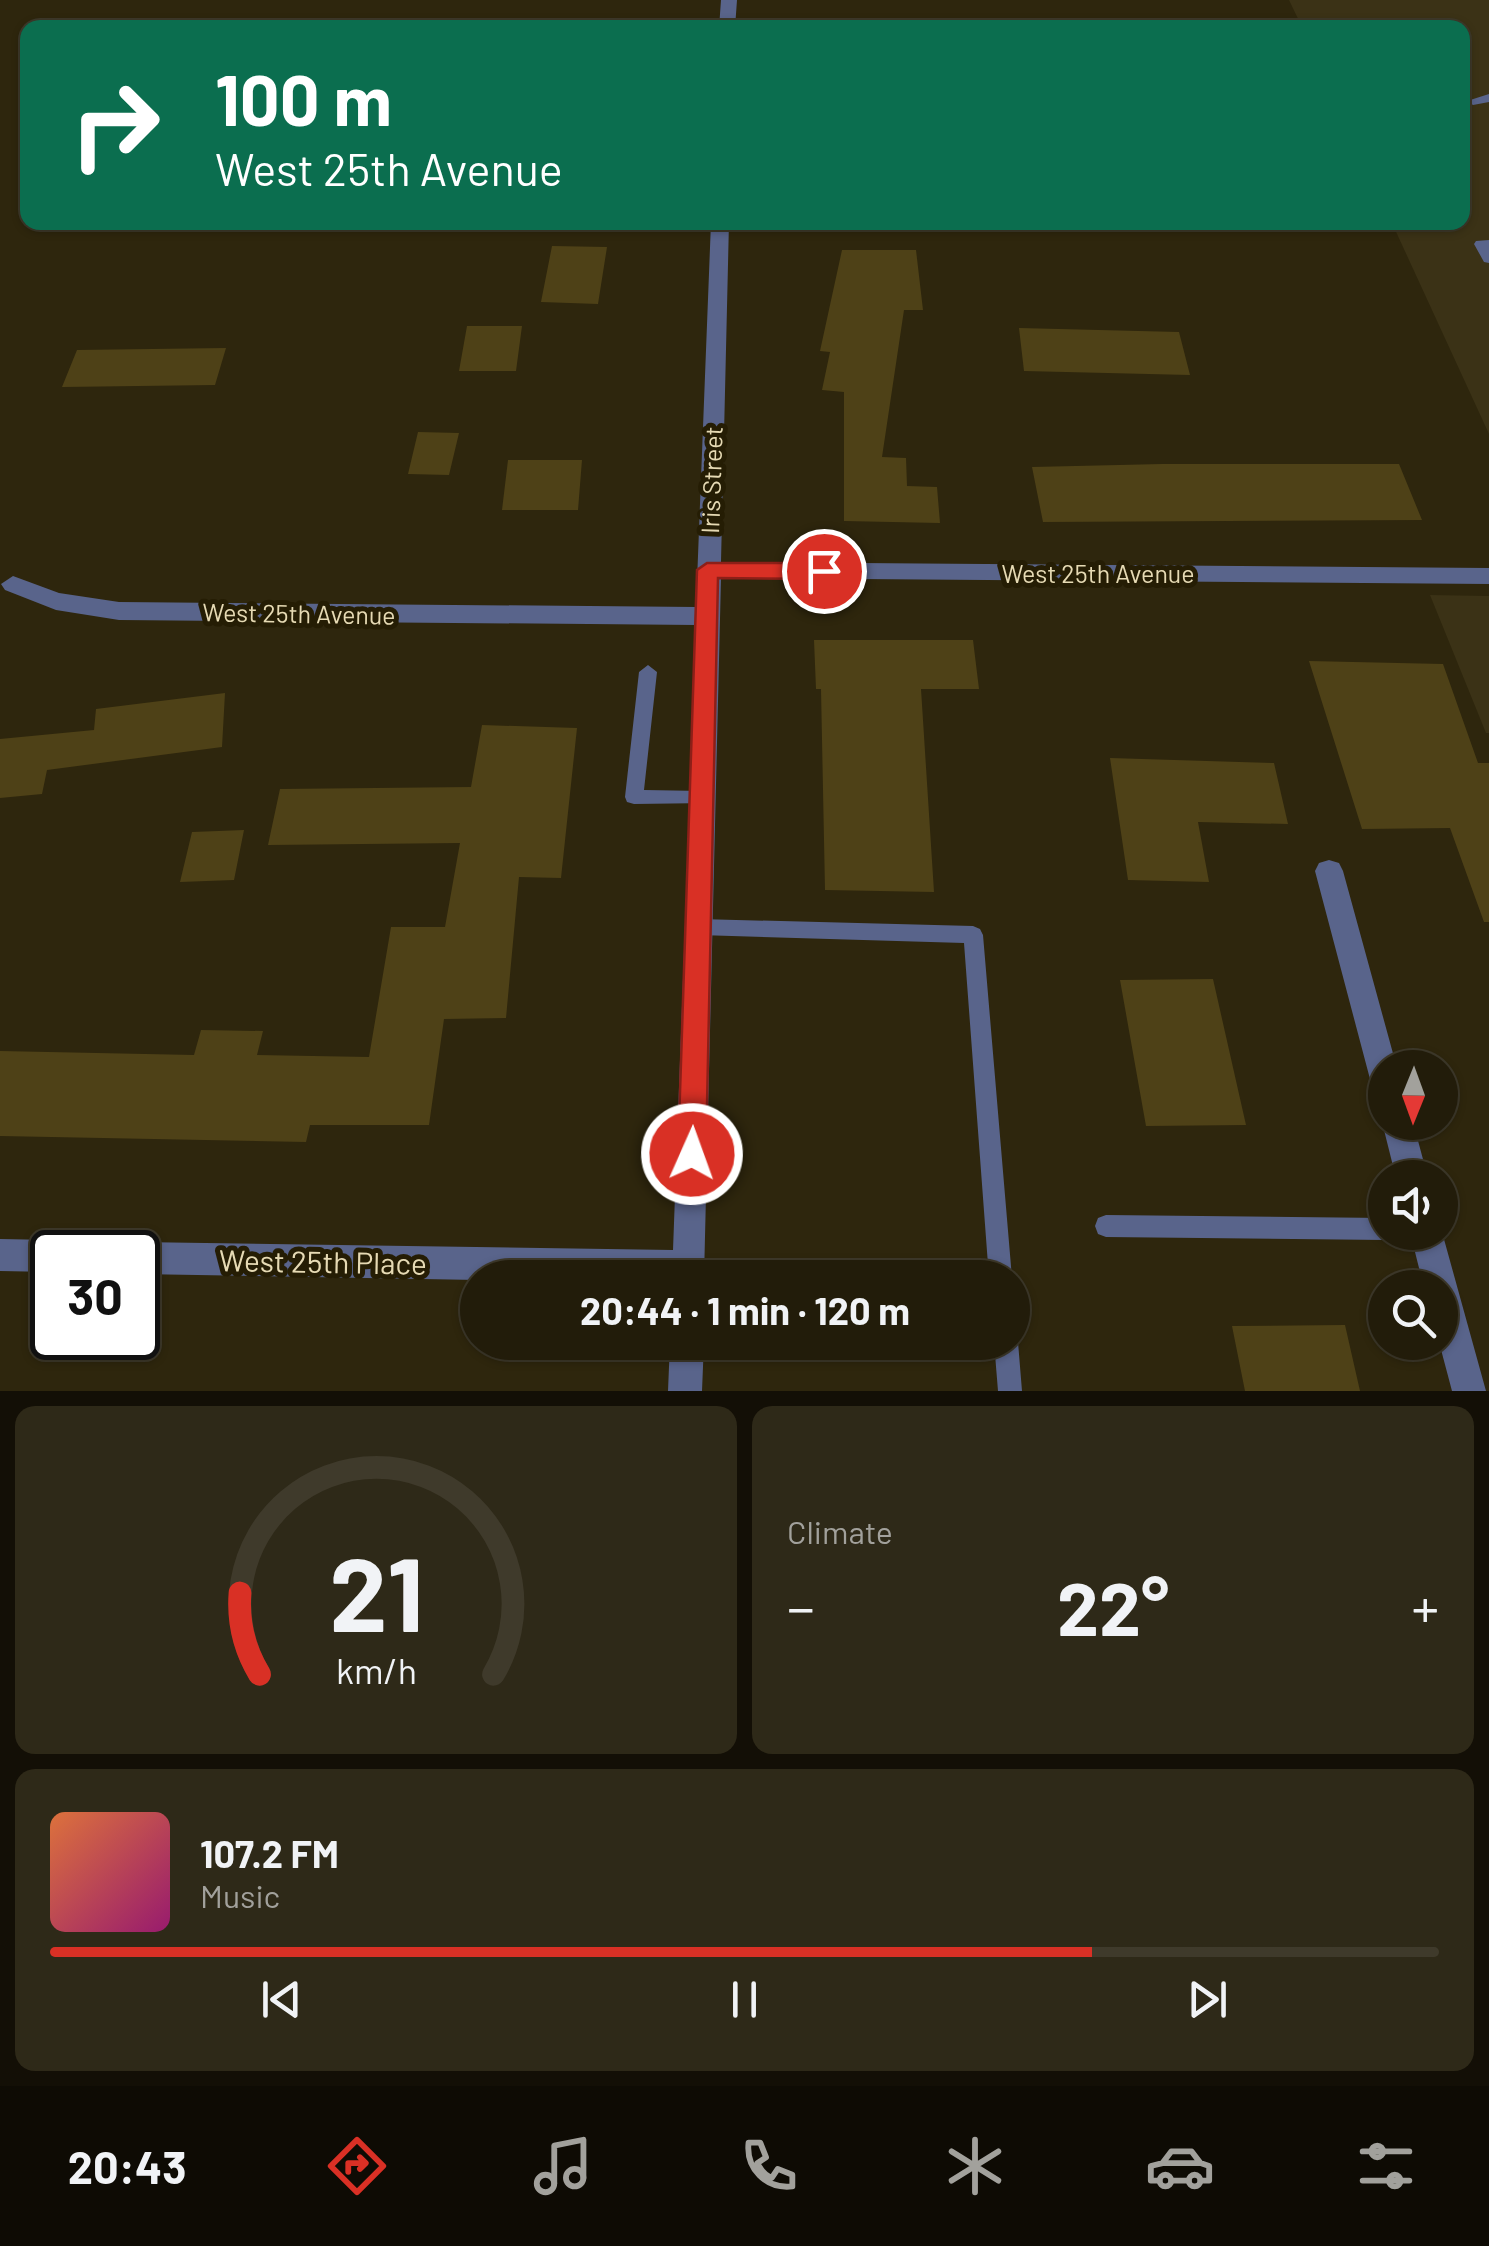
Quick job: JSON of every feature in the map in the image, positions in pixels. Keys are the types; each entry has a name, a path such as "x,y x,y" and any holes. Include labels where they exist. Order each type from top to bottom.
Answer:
{"street":[{"name":"Iris Street","path":"689,1260 720,230"},
{"name":"West 25th Avenue","path":"707,570 1489,576"},
{"name":"West 25th Avenue","path":"13,584 56,601 119,611 708,616"},
{"path":"1329,871 1377,1050"},
{"path":"1431,1250 1470,1391"},
{"path":"0,1255 30,1256"},
{"name":"West 25th Place","path":"160,1259 460,1266"},
{"path":"685,1391 686,1360"}],"lane":[{"path":"1473,101 1489,98"},
{"path":"1489,244 1481,244 1489,259"},
{"path":"648,672 634,797 703,798"},
{"path":"699,927 973,936 1000,1260"},
{"path":"1106,1226 1368,1229"},
{"path":"1007,1360 1010,1391"}],"shaded area":[{"path":"1289,0 1489,0 1489,434 1395,230 1470,230 1470,20 1299,20"},
{"path":"1430,595 1489,596 1489,733 1486,733"}],"building":[{"path":"552,246 607,247 598,304 541,302"},
{"path":"842,250 916,250 923,310 904,310 882,457 906,458 907,486 937,487 940,523 844,521 844,392 822,390 830,352 820,351"},
{"path":"467,326 522,326 516,371 459,371"},
{"path":"1019,328 1179,332 1190,375 1024,371"},
{"path":"226,348 215,385 62,387 77,350"},
{"path":"418,432 459,433 449,475 408,474"},
{"path":"508,460 582,460 578,510 502,510"},
{"path":"1399,464 1422,520 1043,522 1032,467"},
{"path":"814,640 973,640 979,689 921,689 934,892 825,890 821,689 816,689"},
{"path":"1309,661 1443,664 1478,763 1489,763 1489,922 1484,922 1450,828 1362,829"},
{"path":"225,693 222,747 47,770 42,794 0,798 0,739 94,730 96,709"},
{"path":"482,725 577,728 561,878 519,877 506,1018 444,1019 429,1125 310,1125 306,1142 0,1136 0,1051 194,1055 201,1030 263,1031 257,1055 369,1057 391,927 445,927 460,843 268,845 280,789 471,787"},
{"path":"1110,758 1274,763 1288,824 1198,822 1209,882 1128,880"},
{"path":"244,830 234,880 180,882 192,832"},
{"path":"1213,979 1246,1125 1146,1126 1120,980"},
{"path":"1345,1325 1360,1391 1245,1391 1232,1326"}],"route":[{"path":"692,1154 707,570 824,571"}]}
